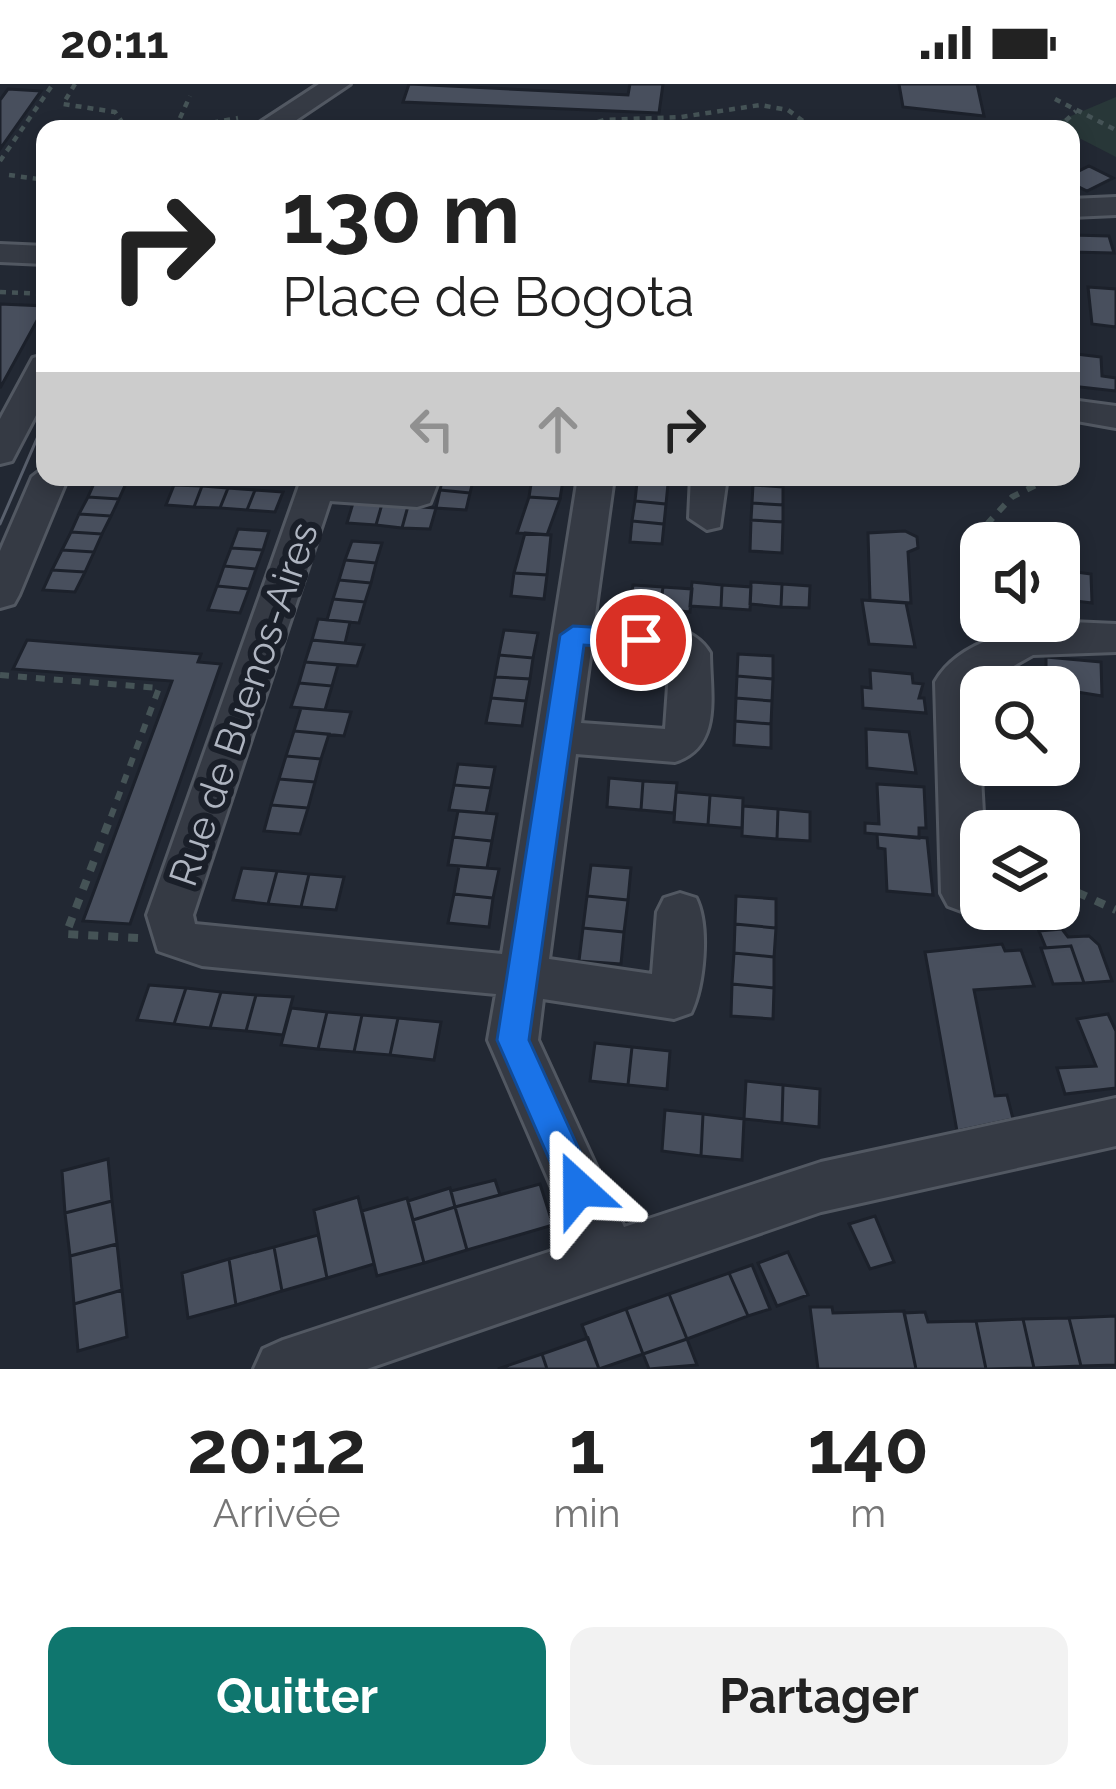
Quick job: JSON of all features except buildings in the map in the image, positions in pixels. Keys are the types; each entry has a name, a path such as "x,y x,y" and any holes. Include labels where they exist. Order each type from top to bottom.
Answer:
{"street":[{"path":"278,120 337,84"},
{"path":"1080,208 1116,206"},
{"path":"0,253 36,255"},
{"path":"0,454 36,383"},
{"path":"1080,411 1116,417"},
{"path":"0,595 46,486"},
{"name":"Rue de Buenos-Aires","path":"317,486 170,915 175,938 202,946 524,976"},
{"path":"345,486 417,494 419,486"},
{"path":"595,486 513,1040 610,1260"},
{"path":"707,518 709,486"},
{"path":"557,737 675,746 689,731 690,653 678,642 573,635"},
{"path":"960,810 955,682 980,660 1034,639 1052,635 1116,638"},
{"path":"524,976 674,998 680,912"},
{"path":"283,1369 821,1186 1116,1122"}],"path":[{"path":"0,161 53,84"},
{"path":"75,84 63,104 116,112 119,120"},
{"path":"180,120 190,96"},
{"path":"1054,99 1116,130"},
{"path":"604,120 681,117 760,105 788,110 802,120"},
{"path":"1067,120 1076,110"},
{"path":"226,120 248,116 255,120"},
{"path":"9,175 36,179"},
{"path":"0,292 36,294"},
{"path":"989,522 1012,496 1033,486"},
{"path":"0,675 159,688 67,934 93,938"},
{"path":"1080,894 1116,910"}],"shaded area":[{"path":"1116,97 1116,157 1080,138 1080,120 1061,120"}],"tram line":[{"path":"0,524 36,441"}],"route":[{"path":"579,1189 513,1040 573,635 641,640"}]}
